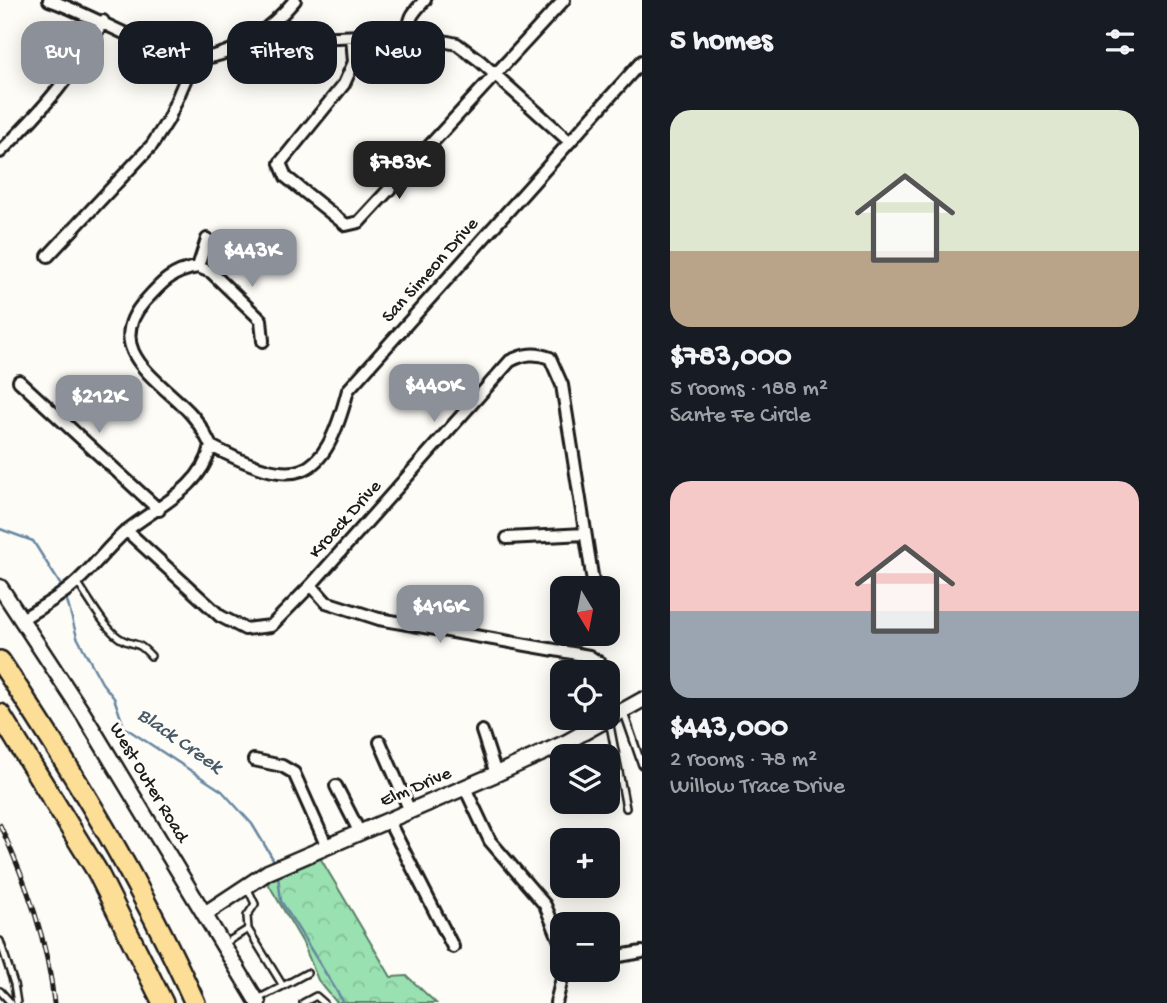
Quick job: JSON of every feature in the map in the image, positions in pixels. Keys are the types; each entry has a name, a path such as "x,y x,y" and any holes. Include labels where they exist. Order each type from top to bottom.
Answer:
{"highway":[{"path":"0,661 111,837 155,917 195,1003"},
{"path":"0,714 97,871 163,1003"}],"street":[{"path":"49,0 101,21"},
{"path":"277,21 295,0"},
{"path":"409,21 425,0"},
{"path":"351,70 344,84 280,163 286,177 346,225 359,222 564,0"},
{"path":"445,41 457,44 570,142"},
{"name":"San Simeon Drive","path":"211,446 246,465 272,473 299,471 324,456 338,426 348,390 642,61"},
{"path":"0,152 63,84"},
{"path":"48,256 152,145 168,120 183,84"},
{"path":"198,267 207,239"},
{"path":"22,619 77,582 127,531 159,510 200,473 207,462 211,446 202,428 140,365 133,353 128,328 132,316 167,277 181,270 198,267 211,272 261,320 263,341"},
{"name":"Kroeck Drive","path":"585,534 562,385 550,358 524,354 510,361 311,585 326,601 379,619 589,656 595,660"},
{"path":"19,381 159,510"},
{"path":"127,531 220,616 245,629 271,626 311,585"},
{"path":"507,538 585,534 592,576"},
{"name":"West Outer Road","path":"0,587 206,913 257,1001"},
{"name":"Elm Drive","path":"620,711 642,700"},
{"name":"Elm Drive","path":"206,913 268,872 465,788 565,743 587,730"},
{"path":"482,731 496,774"},
{"path":"380,742 410,811"},
{"path":"254,760 282,766 293,773 327,847"},
{"path":"336,786 360,833"},
{"path":"465,788 490,841 545,905 550,917"},
{"path":"388,820 453,947"},
{"path":"620,956 642,952"},
{"path":"556,1003 561,982"}],"lane":[{"path":"77,582 94,608 122,639 138,642 151,656"},
{"path":"620,725 642,765"},
{"path":"616,730 626,808"},
{"path":"246,886 255,904 247,916 248,929 283,986"},
{"path":"223,944 248,929"},
{"path":"1,945 17,1003"},
{"path":"257,1001 307,973"},
{"path":"0,991 11,1003"},
{"path":"303,1003 316,996 324,1003"}],"green space":[{"path":"319,856 391,977 407,976 436,1003 337,1003 318,980 303,943 266,880"}],"waterway":[{"name":"Black Creek","path":"0,529 33,541 62,587"},
{"name":"Black Creek","path":"66,597 77,637 102,683 114,698 124,727 222,791 252,824 276,864"},
{"name":"Black Creek","path":"278,876 281,901 344,1003"}],"railway":[{"path":"0,825 19,868 41,934 54,1003"}]}
